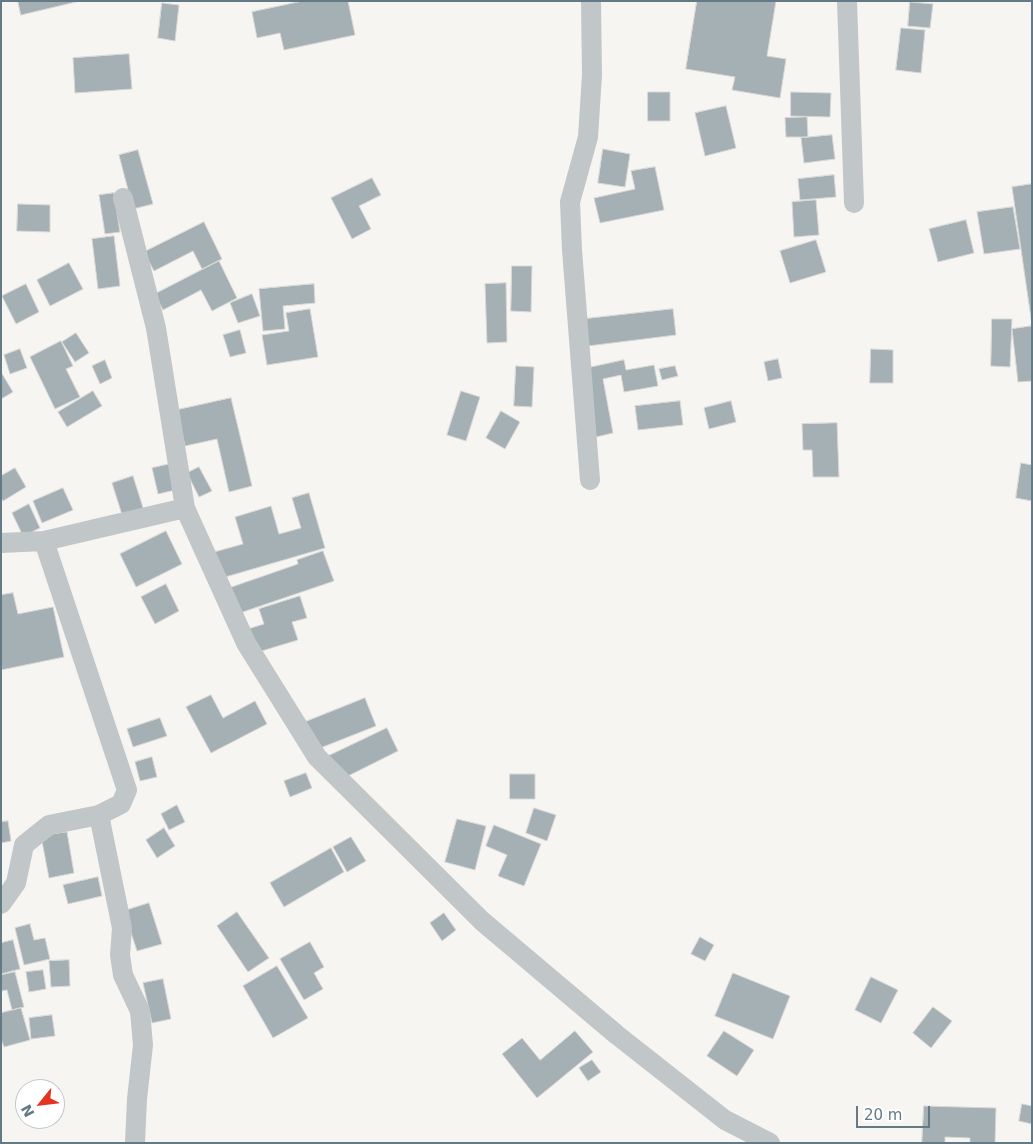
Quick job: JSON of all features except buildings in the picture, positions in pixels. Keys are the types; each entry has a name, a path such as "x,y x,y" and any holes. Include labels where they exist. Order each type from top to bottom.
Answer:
{"street":[{"path":"590,480 570,202 588,137 592,75 591,1"},
{"path":"847,1 854,203"},
{"path":"123,198 156,328 185,508 246,643 317,757 482,921 617,1035 725,1120 770,1143"},
{"path":"1,543 44,541 185,508"},
{"path":"1,904 16,882 24,845 50,825 100,815 121,804 127,790 44,541"},
{"path":"100,815 122,928 120,955 123,975 140,1011 143,1045 137,1099 135,1143"}]}
